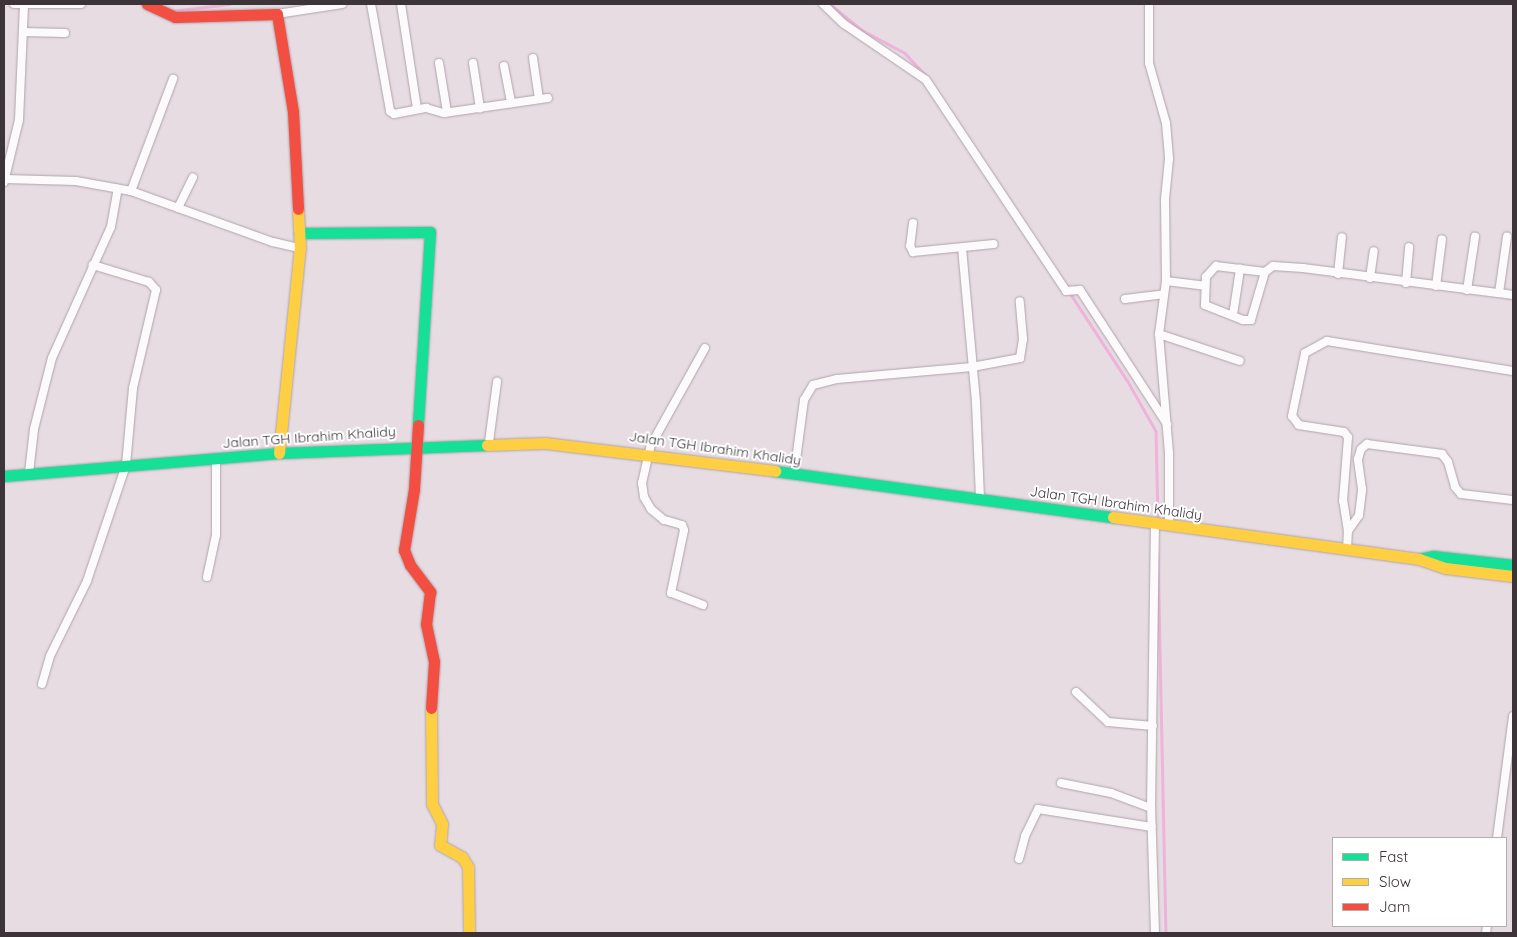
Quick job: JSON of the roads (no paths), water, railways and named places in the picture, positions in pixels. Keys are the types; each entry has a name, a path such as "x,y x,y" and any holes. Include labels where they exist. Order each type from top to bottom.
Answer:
{"main road":[{"path":"147,4 175,17 285,8 294,112 300,248 279,453"},
{"path":"299,233 429,231 418,445 404,550 410,565 430,592 426,624 434,662 431,694 432,804 442,824 440,845 462,857 468,867 469,933"},
{"name":"Jalan TGH Ibrahim Khalidy","path":"4,476 279,453 489,442 545,443 648,453 794,475 1347,549 1419,559 1445,568 1513,576"},
{"name":"Jalan TGH Ibrahim Khalidy","path":"1419,559 1433,556 1513,565"}],"street":[{"path":"14,4 24,6 81,4"},
{"path":"285,8 342,4"},
{"path":"371,4 390,111 394,114 418,109 447,112 544,98 534,58"},
{"path":"401,4 418,109"},
{"path":"823,4 844,24 926,80 1072,291 1081,292 1167,424"},
{"path":"1149,4 1149,63 1166,122 1168,152 1166,281 1159,334 1167,424 1151,808 1155,933"},
{"path":"24,6 19,120 4,182 76,181 131,191 273,242 300,248"},
{"path":"23,32 65,33"},
{"path":"439,63 447,112"},
{"path":"472,63 480,108"},
{"path":"504,66 511,103"},
{"path":"131,191 173,79"},
{"path":"178,208 193,176"},
{"path":"29,473 34,429 52,358 92,265 111,227 118,189"},
{"path":"913,223 910,246 913,252 994,244"},
{"path":"1467,290 1476,236"},
{"path":"1338,274 1342,237"},
{"path":"1498,293 1507,237"},
{"path":"1436,286 1442,240"},
{"path":"1406,283 1409,247"},
{"path":"962,248 980,500"},
{"path":"1370,278 1374,251"},
{"path":"42,684 64,625 87,581 126,465 133,388 156,288 149,282 92,265"},
{"path":"1265,272 1252,319 1243,320 1205,306 1205,286 1212,268 1265,272 1281,266 1513,295"},
{"path":"1234,316 1240,270"},
{"path":"1166,281 1205,286"},
{"path":"1125,299 1164,294"},
{"path":"794,475 804,400 812,386 837,379 972,367 1022,356 1020,301"},
{"path":"1159,334 1240,361"},
{"path":"1347,549 1348,531 1343,509 1347,435 1300,425 1292,416 1303,374 1305,353 1327,340 1513,372"},
{"path":"703,606 670,592 684,530 682,525 664,520 644,497 642,483 648,453 704,348"},
{"path":"489,442 497,382"},
{"path":"1348,531 1359,515 1362,489 1358,458 1361,449 1367,444 1442,454 1448,462 1454,487 1461,494 1513,500"},
{"path":"207,577 216,535 216,458"},
{"path":"1076,692 1108,722 1153,726"},
{"path":"1497,837 1513,716"},
{"path":"1061,783 1111,793 1151,808"},
{"path":"1019,859 1025,836 1038,809 1152,827"}],"waterway":[{"path":"171,11 230,4"},
{"path":"830,4 862,30 905,53 927,77"},
{"path":"1070,293 1127,380 1156,431 1158,520"},
{"path":"1158,553 1166,933"}]}
